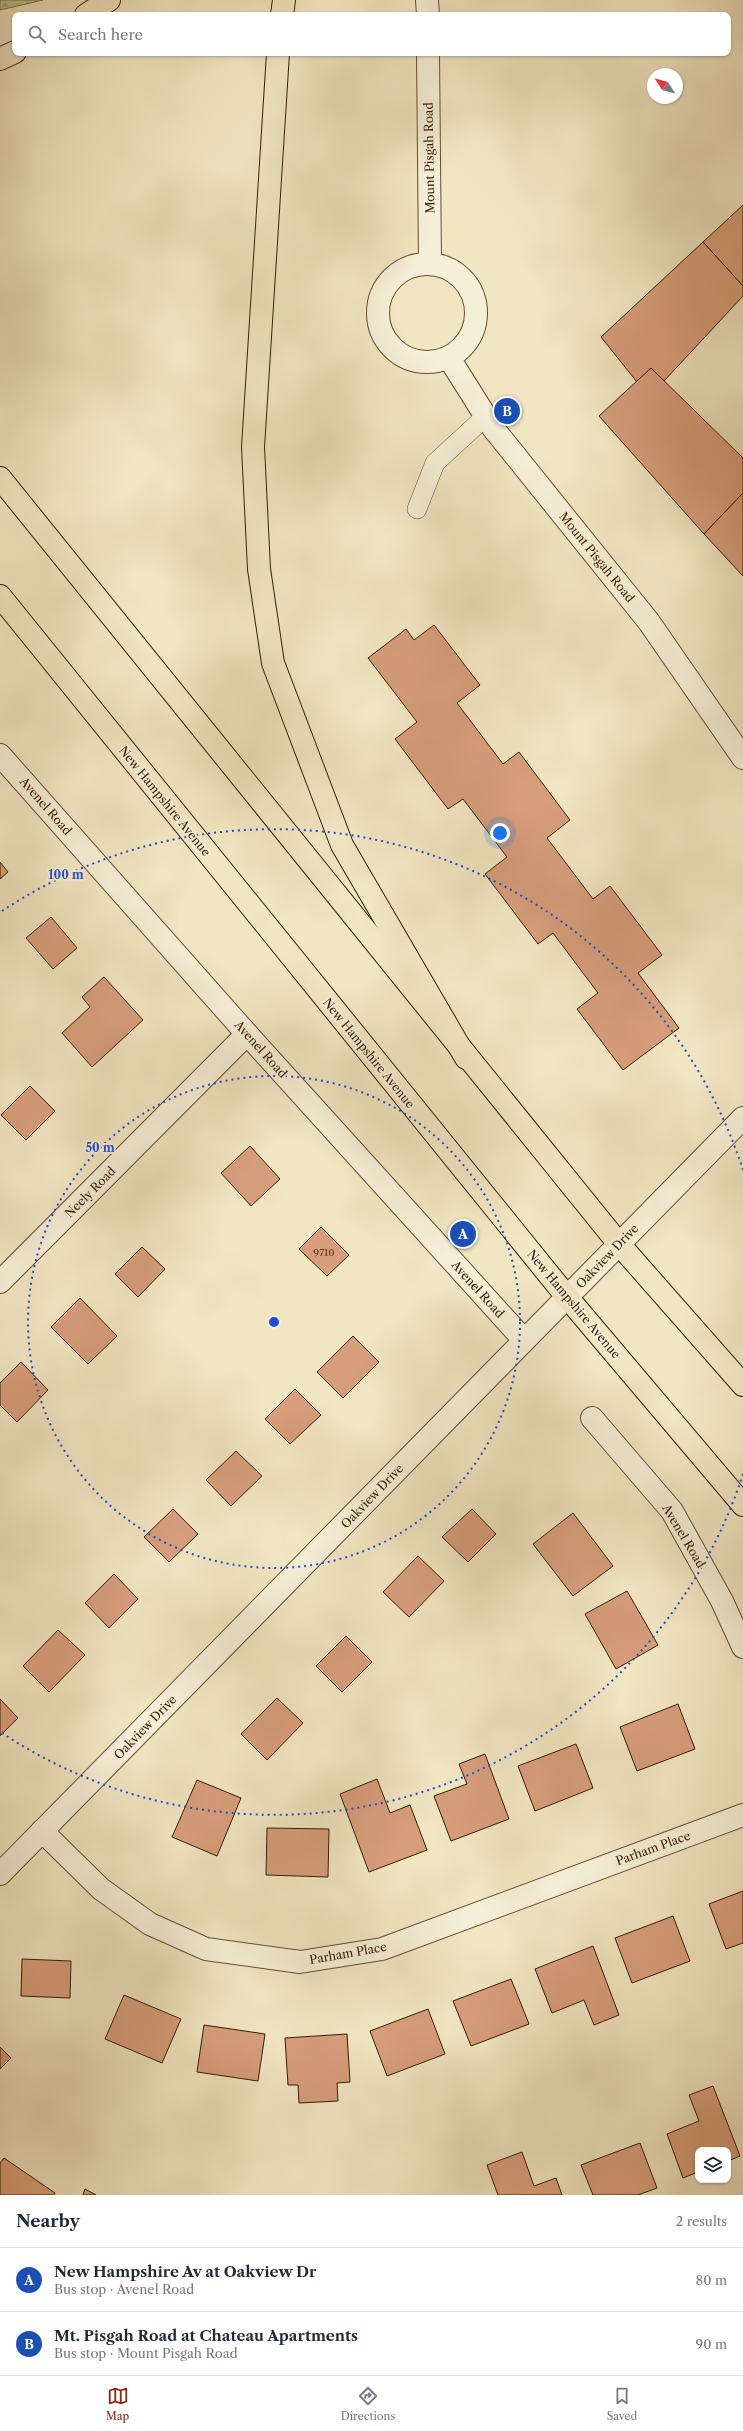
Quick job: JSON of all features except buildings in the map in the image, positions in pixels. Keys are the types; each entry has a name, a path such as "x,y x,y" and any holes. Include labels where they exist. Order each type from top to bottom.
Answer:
{"main road":[{"path":"91,12 109,0"},
{"path":"282,12 284,0"},
{"path":"0,59 12,53"},
{"path":"278,56 253,447 259,570 273,663 342,845 466,1058"},
{"path":"0,478 466,1058 619,1244 743,1385"},
{"name":"New Hampshire Avenue","path":"0,596 567,1297 743,1505"}],"street":[{"path":"427,0 428,12"},
{"name":"Mount Pisgah Road","path":"428,56 430,264"},
{"path":"430,264 448,268 463,279 474,300 477,312 474,331 464,347 449,358 433,363 416,362 400,355 390,347 379,325 378,307 384,289 396,275 412,266 430,264"},
{"name":"Mount Pisgah Road","path":"449,358 485,417 649,622 743,758"},
{"name":"Avenel Road","path":"0,755 247,1034 524,1340"},
{"name":"Neely Road","path":"0,1282 247,1034"},
{"name":"Oakview Drive","path":"0,1874 743,1118"},
{"name":"Avenel Road","path":"592,1418 672,1511 722,1601 743,1647"},
{"name":"Parham Place","path":"42,1831 100,1889 150,1924 206,1950 300,1962 382,1949 743,1815"}],"lane":[{"path":"417,508 435,463 485,417"}],"green space":[{"path":"0,0 43,0 0,10"}],"place":[{"name":"Mt. Pisgah Road at Chateau Apartments","path":"507,411"},
{"name":"New Hampshire Av at Oakview Dr","path":"463,1234"}]}
